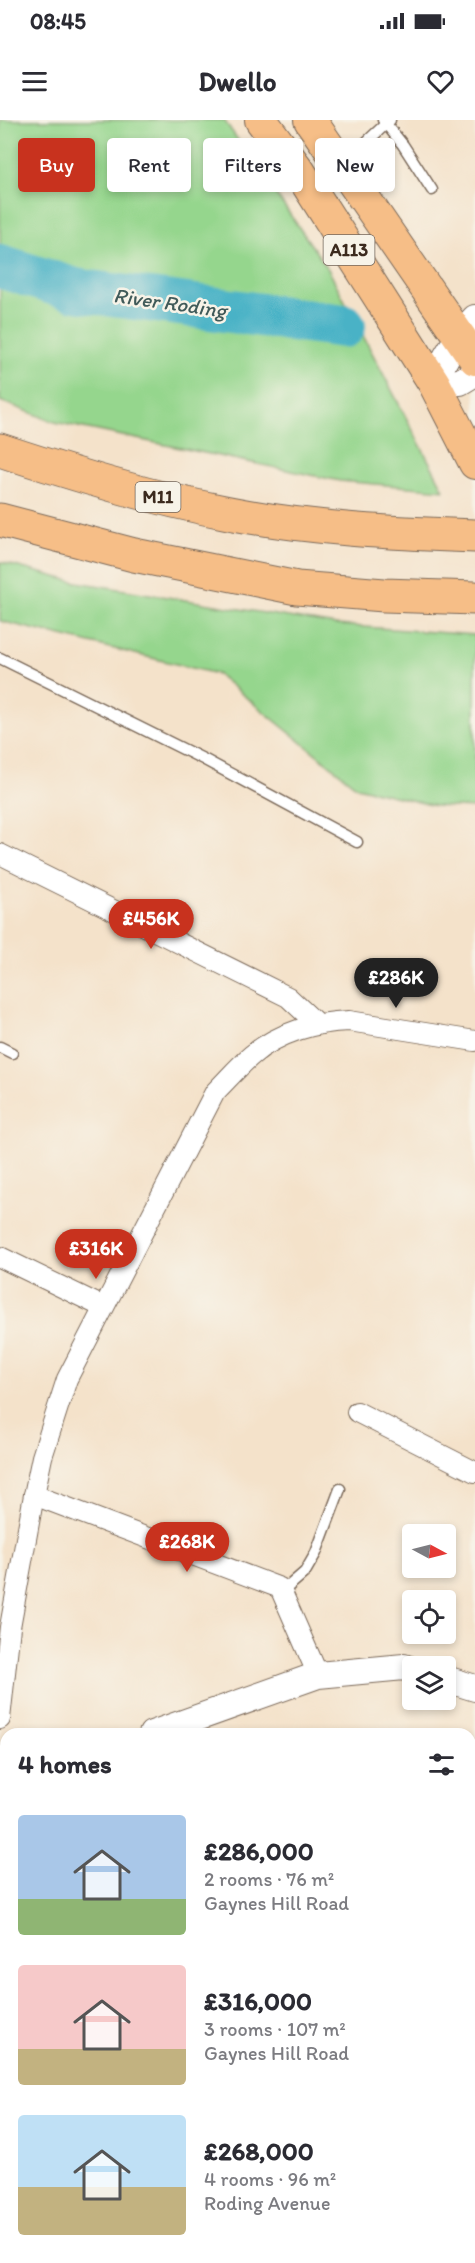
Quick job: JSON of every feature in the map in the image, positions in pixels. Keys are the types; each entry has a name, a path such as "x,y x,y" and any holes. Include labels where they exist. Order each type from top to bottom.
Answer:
{"highway":[{"name":"M11","path":"0,450 111,486 230,513 320,527 475,536"},
{"path":"0,520 135,555 297,588 384,595 475,598"}],"main road":[{"name":"A113","path":"261,120 299,171 434,383 475,463"},
{"name":"A113","path":"310,120 323,138"},
{"name":"A113","path":"362,192 470,338"}],"street":[{"path":"470,338 443,359 434,383 460,382 475,373"},
{"path":"0,854 288,997 317,1024"},
{"path":"0,1719 5,1626 42,1457 67,1379 215,1092 251,1055 272,1040 317,1024 349,1021 475,1041"},
{"path":"0,1257 103,1308"},
{"path":"357,1412 475,1472"},
{"path":"34,1495 280,1588 318,1675"},
{"path":"169,1728 318,1675 402,1667"},
{"path":"456,1682 475,1688"}],"lane":[{"path":"370,138 387,121 432,190"},
{"path":"0,658 195,755 357,842"},
{"path":"0,1047 12,1053"},
{"path":"282,1592 306,1572 316,1553 340,1489"}],"green space":[{"path":"0,120 224,120 237,138 203,138 203,192 274,192 328,269 444,490 340,481 55,422 0,401"},
{"path":"0,562 71,581 336,625 475,635 475,808 435,806 357,787 217,674 0,621"}],"waterway":[{"name":"River Roding","path":"0,266 75,290 344,326"}]}
